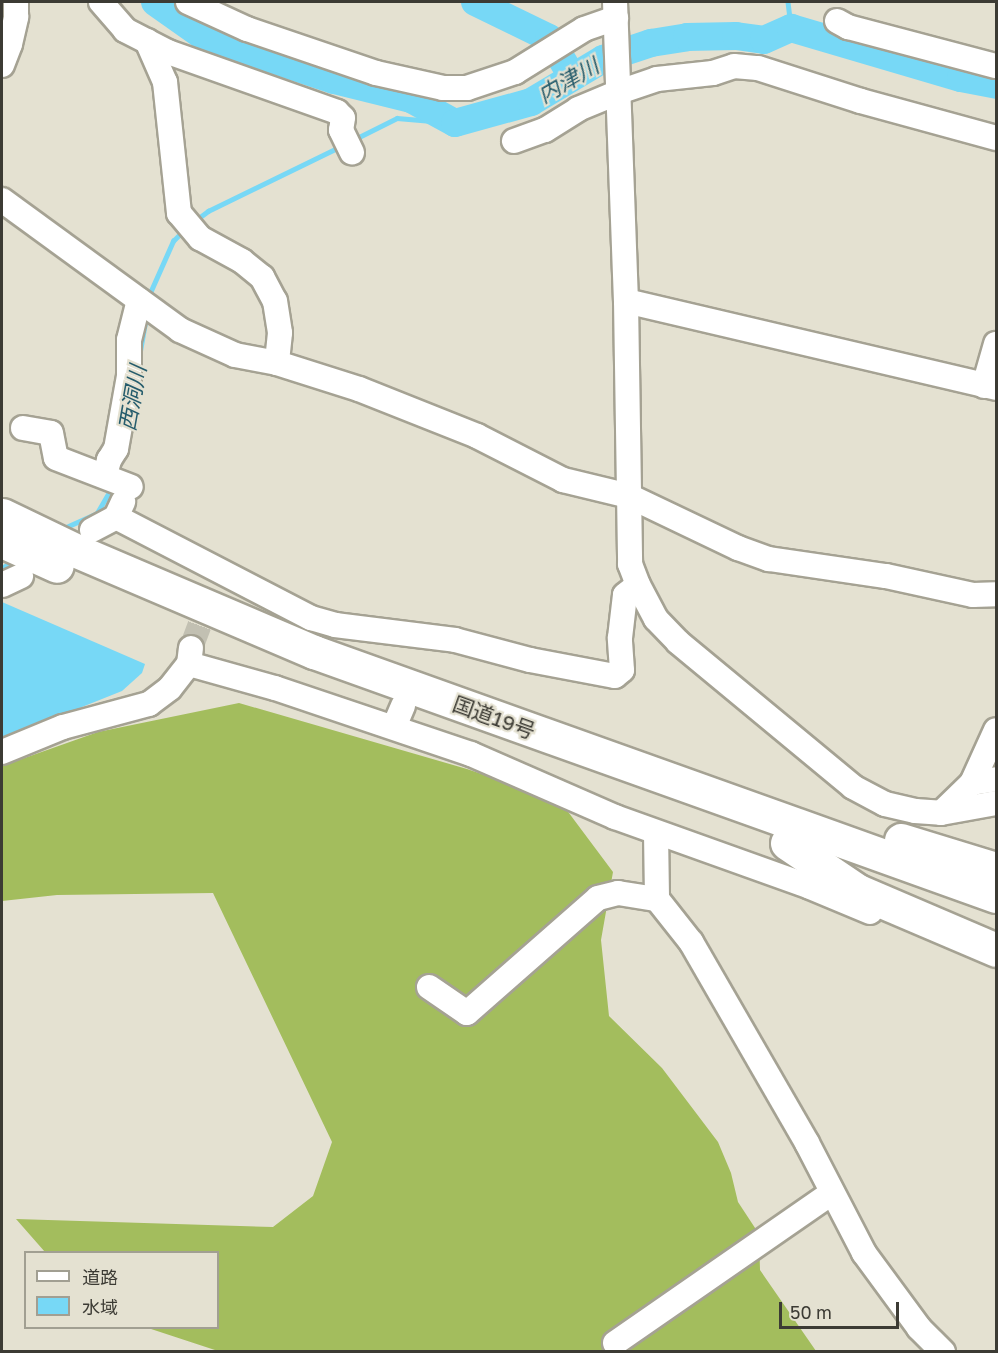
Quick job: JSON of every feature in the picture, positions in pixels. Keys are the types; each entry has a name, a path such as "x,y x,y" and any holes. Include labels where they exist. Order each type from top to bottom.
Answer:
{"highway":[{"name":"国道19号","path":"2,515 77,551 314,652 787,832 996,918"},
{"name":"国道19号","path":"2,541 303,670 399,716 996,896"},
{"path":"787,832 867,830 996,869"},
{"path":"787,832 858,891 996,950"}],"street":[{"path":"2,65 10,44 16,17 16,2"},
{"path":"101,2 125,30 168,52 337,112 343,118 341,130 352,153"},
{"path":"188,2 247,29 376,73 426,86 467,88 515,72 615,10 626,301 630,564 638,585 656,619 678,642 853,787 885,804 941,813 996,803"},
{"path":"837,21 848,27 996,66"},
{"path":"147,41 165,82 179,213 200,238 242,261 262,277 276,301 280,333 277,363"},
{"path":"514,141 545,130 578,109 657,79 713,73 734,66 758,68 861,101 996,138"},
{"path":"2,200 180,330 235,355 277,363 359,389 477,436 563,480 629,496 738,548 769,560 886,576 974,595 996,594"},
{"path":"105,475 109,460 116,449 129,376 129,340 139,300"},
{"path":"626,301 990,387 996,344"},
{"path":"23,428 51,433 56,458 133,483 116,517 93,530"},
{"path":"116,517 219,578 311,618 335,625 455,640 530,660 615,676 622,670 620,638 625,595 638,585"},
{"path":"2,752 63,727 149,704 170,688 190,656 399,716 471,754 656,833 810,886 996,965"},
{"path":"941,813 972,783 996,730"},
{"path":"972,783 996,779"},
{"path":"656,833 657,899 691,942 807,1143 864,1253 919,1328 943,1352"},
{"path":"429,987 468,1014 598,898 618,893 657,899"},
{"path":"615,1343 832,1194"}],"green space":[{"path":"239,703 467,769 560,801 613,872 601,940 609,1016 662,1068 718,1142 731,1173 738,1202 759,1234 760,1270 816,1351 221,1352 151,1329 219,1329 219,1251 44,1251 16,1219 273,1227 313,1196 332,1142 213,893 57,895 2,901 2,766 98,732"}],"water":[{"path":"2,602 145,664 142,673 122,691 2,739"}],"waterway":[{"name":"内津川","path":"155,2 203,36 334,80 411,99 455,123 531,102 603,59 651,43 687,37 736,36 764,40 791,28 961,78 996,85"},
{"path":"475,2 549,38 569,71"},
{"path":"788,2 791,28"},
{"name":"西洞川","path":"359,137 397,118 455,123"},
{"name":"西洞川","path":"200,217 335,149"},
{"name":"西洞川","path":"150,293 173,241 180,234"},
{"name":"西洞川","path":"140,351 145,324"},
{"name":"西洞川","path":"64,528 97,513 109,492"},
{"name":"西洞川","path":"2,568 11,562"}],"tunnel":[{"path":"191,648 215,584"}]}
